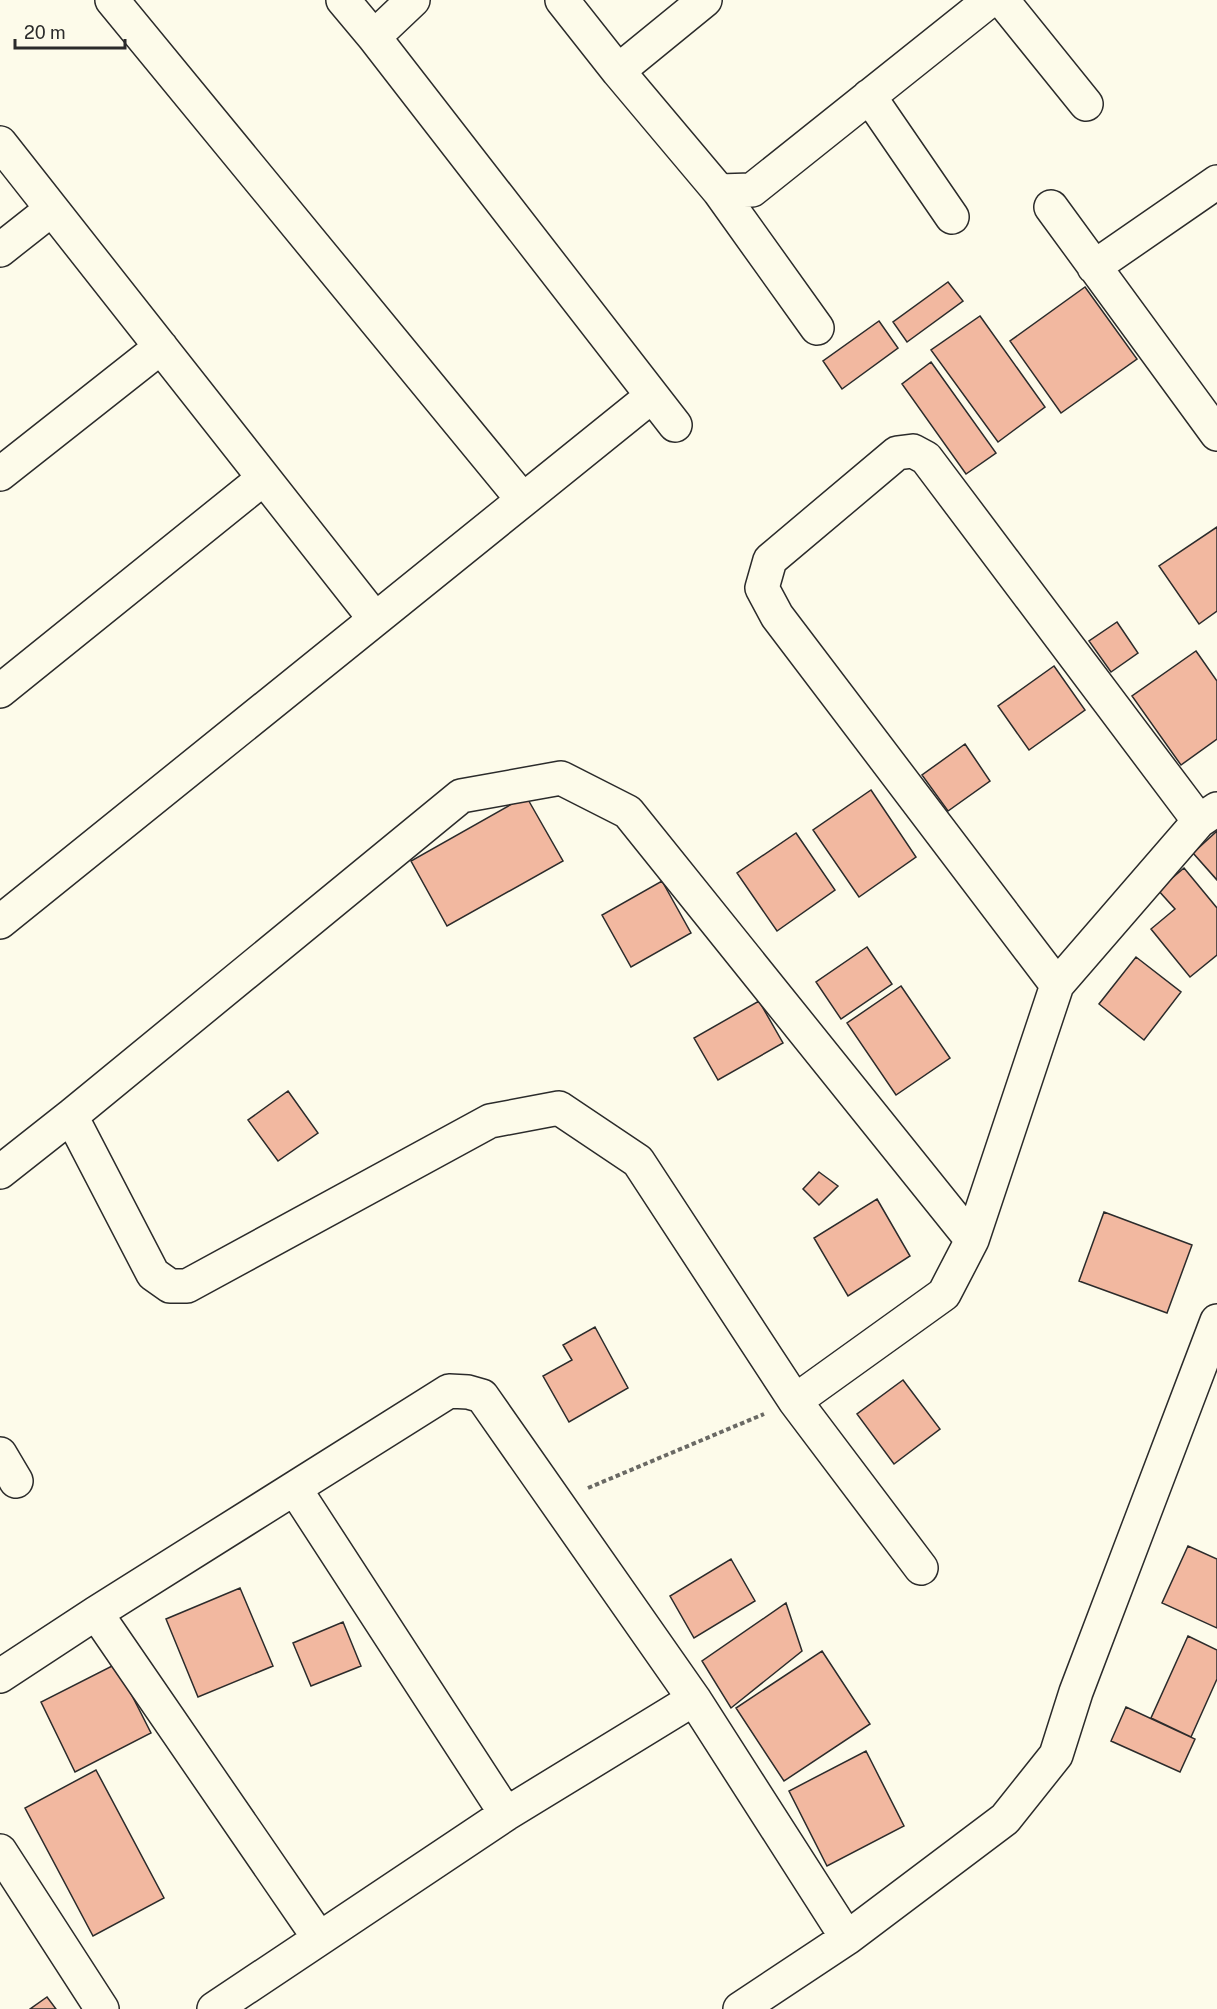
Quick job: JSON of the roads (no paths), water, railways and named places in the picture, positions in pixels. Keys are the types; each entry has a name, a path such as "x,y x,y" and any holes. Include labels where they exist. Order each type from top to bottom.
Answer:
{"street":[{"path":"112,0 523,500"},
{"path":"343,0 675,425"},
{"path":"374,37 414,0"},
{"path":"562,0 718,191 818,328"},
{"path":"618,71 705,0"},
{"path":"718,191 752,190 990,0"},
{"path":"1002,0 1086,104"},
{"path":"869,96 952,217"},
{"path":"0,143 375,619"},
{"path":"1094,267 1217,182"},
{"path":"1051,207 1217,434"},
{"path":"0,250 52,209"},
{"path":"0,474 161,347"},
{"path":"0,922 652,396"},
{"path":"795,1401 944,1294 972,1240 1058,985 1208,815 926,458 913,451 897,453 770,560 762,588 777,616 1058,985"},
{"path":"0,691 264,478"},
{"path":"0,1172 461,796 561,778 628,812 972,1240"},
{"path":"70,1116 153,1274 170,1286 187,1286 490,1121 559,1108 638,1161 795,1401 921,1568"},
{"path":"740,2009 847,1938 1005,1819 1056,1755 1080,1681 1217,1321"},
{"path":"0,1676 449,1391 468,1392 482,1396 694,1699 847,1938"},
{"path":"295,1489 506,1814"},
{"path":"96,1613 319,1938"},
{"path":"214,2009 506,1814 694,1699"},
{"path":"0,1851 102,2009"}]}
